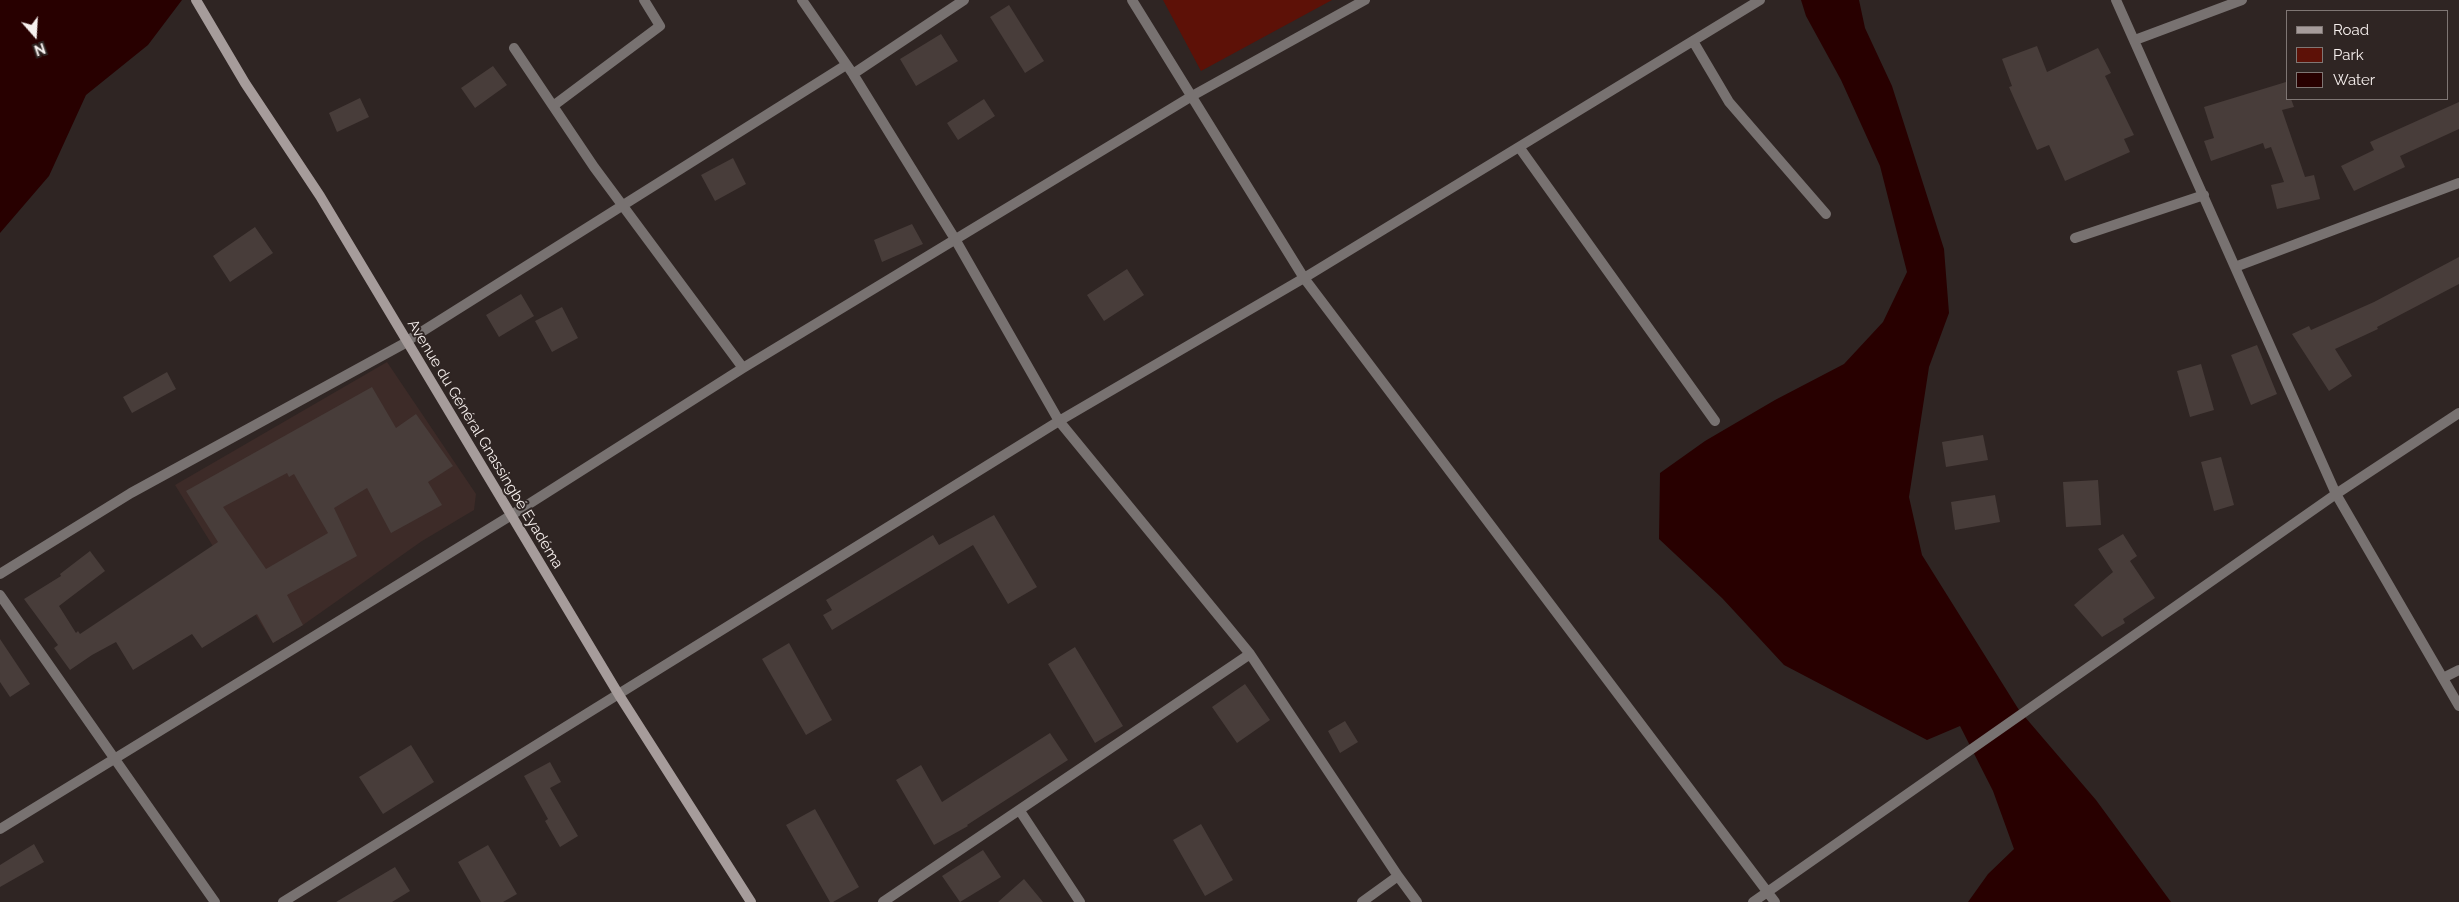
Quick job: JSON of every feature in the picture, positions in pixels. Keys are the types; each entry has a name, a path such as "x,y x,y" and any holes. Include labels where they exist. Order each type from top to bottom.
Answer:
{"main road":[{"name":"Avenue du Général Gnassingbé Eyadéma","path":"196,0 245,83 320,196 618,695 752,902"}],"street":[{"path":"554,106 660,26 644,0"},
{"path":"802,0 849,70 955,239 1059,421 1250,654 1417,902"},
{"path":"0,574 132,492 407,342 624,205 964,0"},
{"path":"1132,0 1304,278 1775,902"},
{"path":"0,829 510,516 743,368 955,239 1192,96 1365,0"},
{"path":"283,902 1059,421 1304,278 1760,0"},
{"path":"2116,0 2336,494 2459,706"},
{"path":"2135,40 2242,0"},
{"path":"1693,41 1729,102 1826,214"},
{"path":"514,48 594,167 743,368"},
{"path":"1519,147 1715,421"},
{"path":"2235,267 2459,183"},
{"path":"2075,238 2204,196"},
{"path":"1753,902 2336,494 2459,413"},
{"path":"0,595 215,902"},
{"path":"883,902 1250,654"},
{"path":"2443,678 2459,670"},
{"path":"1020,811 1080,902"},
{"path":"1362,902 1398,876"}],"shaded area":[{"path":"387,362 476,494 474,510 422,541 303,625 273,643 175,485"}],"green space":[{"path":"1163,0 1332,0 1201,71"}],"water":[{"path":"0,0 182,0 148,45 86,95 49,176 0,233"},
{"path":"1801,0 1859,0 1865,28 1892,86 1944,249 1949,313 1929,367 1909,497 1922,555 2019,710 2096,800 2171,902 1968,902 1988,874 2014,849 1993,791 1960,726 1927,740 1784,665 1722,598 1659,539 1660,473 1705,441 1775,400 1844,364 1883,322 1907,272 1880,166 1841,80 1806,16"}],"building":[{"path":"1009,5 1044,61 1025,73 990,17"},
{"path":"941,34 958,61 916,86 900,59"},
{"path":"2037,46 2047,72 2098,48 2111,73 2105,76 2134,135 2124,139 2130,152 2065,181 2049,145 2037,150 2009,87 2012,86 2002,59"},
{"path":"493,66 507,85 475,108 461,88"},
{"path":"2286,82 2286,100 2291,100 2294,107 2282,110 2305,177 2314,175 2320,199 2277,209 2271,185 2284,182 2271,147 2265,149 2263,143 2211,161 2204,141 2214,138 2204,107"},
{"path":"360,98 369,117 337,132 329,113"},
{"path":"984,99 995,116 958,140 947,123"},
{"path":"2459,102 2459,129 2400,156 2405,167 2354,191 2341,166 2374,150 2370,142"},
{"path":"733,158 746,184 715,201 701,175"},
{"path":"912,224 923,244 882,262 874,240"},
{"path":"255,227 273,253 230,282 213,256"},
{"path":"2459,257 2459,284 2377,327 2378,329 2335,349 2352,376 2329,391 2292,334 2309,326 2311,330 2374,302"},
{"path":"1127,269 1144,295 1104,321 1087,295"},
{"path":"521,294 534,316 499,337 486,315"},
{"path":"562,307 578,338 552,352 535,321"},
{"path":"2257,345 2277,394 2251,405 2231,355"},
{"path":"2201,364 2214,410 2190,417 2177,371"},
{"path":"167,372 176,389 132,413 123,397"},
{"path":"372,387 396,428 416,414 453,466 428,482 442,505 391,533 367,488 334,508 357,556 287,595 303,625 273,643 257,614 202,648 192,634 133,670 116,642 70,670 54,648 58,645 24,599 61,576 60,574 90,551 105,571 59,606 76,633 78,631 80,634 218,542 186,491","holes":["287,473 289,477 294,474 328,533 266,569 223,507"]},
{"path":"1983,435 1988,460 1946,467 1942,442"},
{"path":"2221,457 2234,505 2214,511 2201,462"},
{"path":"2098,480 2101,525 2066,527 2063,482"},
{"path":"1995,495 2000,522 1955,530 1951,502"},
{"path":"994,515 1037,587 1008,604 973,545 832,630 823,615 832,610 826,600 933,535 939,545"},
{"path":"2123,534 2137,556 2130,561 2155,598 2123,619 2125,623 2102,637 2074,605 2113,572 2098,549"},
{"path":"0,639 30,684 10,697 0,682"},
{"path":"789,643 832,720 806,735 762,659"},
{"path":"1075,647 1123,726 1095,743 1048,664"},
{"path":"1245,684 1270,720 1237,743 1212,707"},
{"path":"1345,721 1358,742 1340,753 1328,731"},
{"path":"1050,733 1068,760 968,826 934,845 896,780 921,765 942,802"},
{"path":"411,745 434,782 383,814 359,777"},
{"path":"550,762 561,782 550,788 578,836 560,847 545,821 548,819 524,776"},
{"path":"815,809 859,887 833,902 830,902 786,825"},
{"path":"1201,824 1233,880 1205,896 1173,840"},
{"path":"34,844 44,862 0,887 0,865"},
{"path":"488,845 517,894 503,902 481,902 458,862"},
{"path":"983,850 1001,877 960,902 942,876"},
{"path":"395,867 410,891 392,902 336,902"},
{"path":"1024,879 1043,902 998,902"}]}
